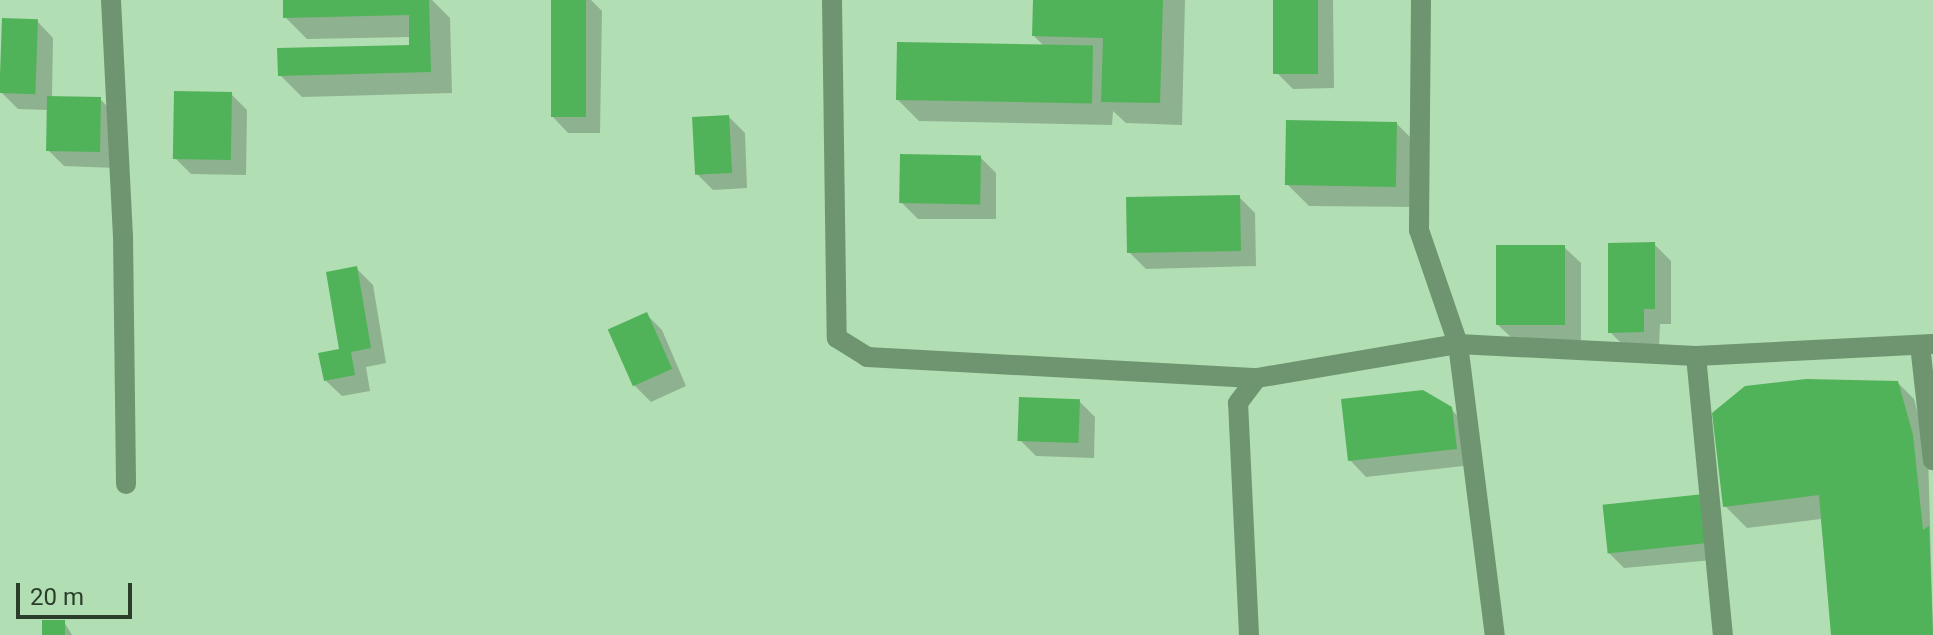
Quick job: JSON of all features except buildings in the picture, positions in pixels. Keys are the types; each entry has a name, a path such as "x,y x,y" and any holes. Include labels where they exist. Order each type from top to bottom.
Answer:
{"street":[{"path":"111,0 123,236 126,484"},
{"path":"832,0 837,338 867,357 1257,378 1458,344 1696,356 1926,344 1933,460"},
{"path":"1421,0 1419,230 1458,344 1495,635"},
{"path":"1696,356 1723,635"},
{"path":"1249,635 1238,403 1257,378"}]}
